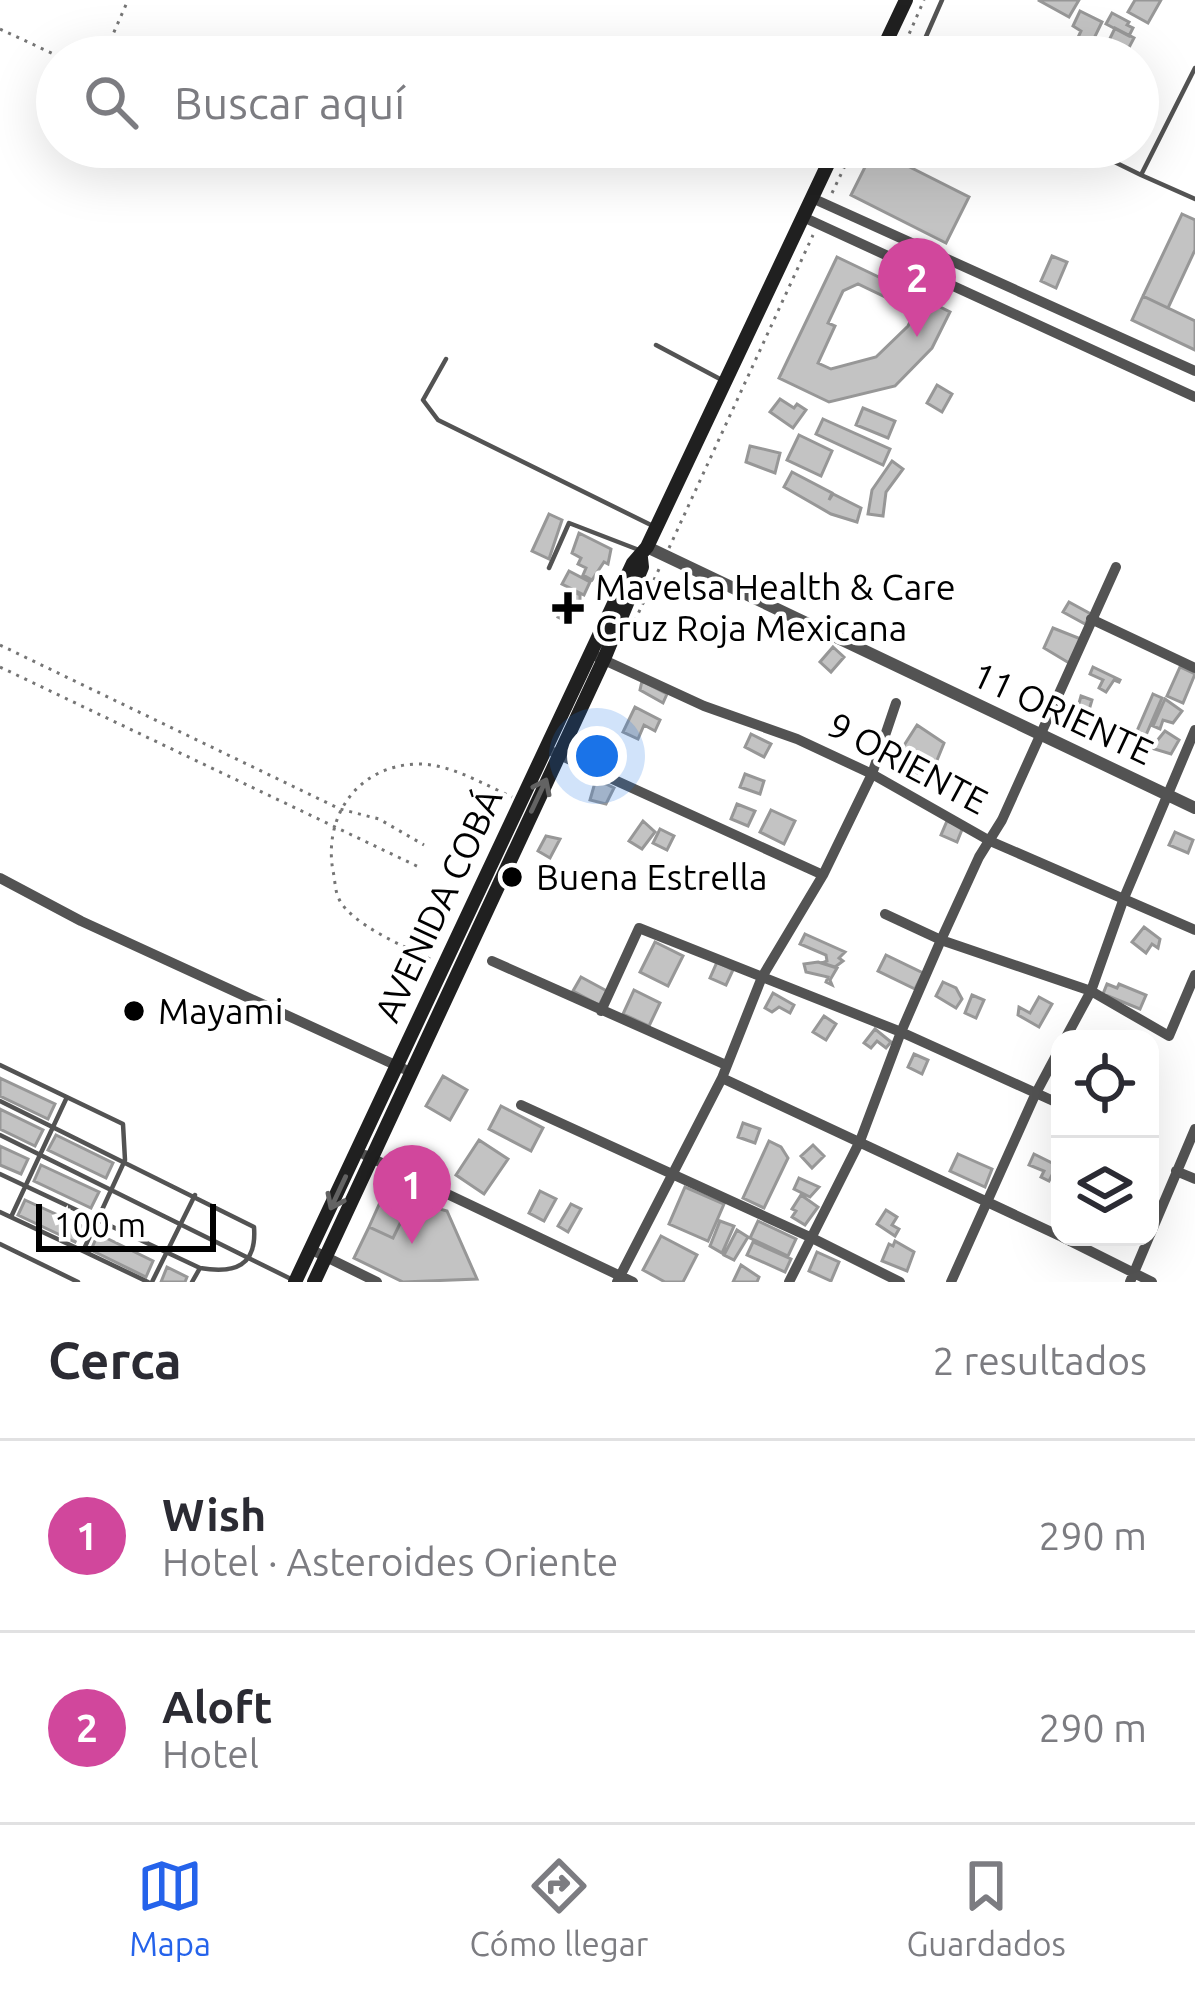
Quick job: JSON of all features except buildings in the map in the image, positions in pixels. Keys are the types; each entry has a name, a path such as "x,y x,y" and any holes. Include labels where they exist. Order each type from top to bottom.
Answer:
{"main road":[{"path":"888,36 906,0"},
{"name":"AVENIDA COBÁ","path":"296,1282 319,1254 598,656 633,563 656,528 826,168"},
{"name":"AVENIDA COBÁ","path":"404,1069 443,965 519,801 550,751"},
{"name":"AVENIDA COBÁ","path":"314,1282 319,1254"}],"street":[{"path":"812,198 1195,371"},
{"path":"803,217 1195,398"},
{"path":"1154,379 1162,357"},
{"name":"11 ORIENTE","path":"644,552 1195,808"},
{"path":"789,1282 860,1142 941,940 1117,567"},
{"path":"1091,619 1195,668"},
{"name":"9 ORIENTE","path":"598,656 704,706 797,739 872,774 990,841 1195,930"},
{"path":"365,1155 623,1280 724,1072 762,977 823,875 872,774 896,703"},
{"path":"1070,1030 1091,991 1124,898 1195,730"},
{"path":"550,751 823,875"},
{"path":"0,878 81,921 404,1069"},
{"path":"885,914 941,940 1091,991 1169,1036 1195,975"},
{"path":"601,1011 639,928 901,1032 1051,1101"},
{"path":"492,961 1051,1231"},
{"path":"951,1282 1051,1065"},
{"path":"520,1105 900,1282"},
{"path":"1159,1212 1195,1129"},
{"path":"1176,1171 1195,1179"},
{"path":"1078,1246 1132,1278 1152,1282"},
{"path":"1132,1278 1145,1246"},
{"path":"319,1254 376,1282"}],"lane":[{"path":"926,36 942,0"},
{"path":"1159,139 1195,68"},
{"path":"1127,168 1195,200"},
{"path":"1141,175 1145,168"},
{"path":"656,345 725,382"},
{"path":"446,359 423,400 438,420 656,528"},
{"path":"549,568 569,523 644,552"},
{"path":"0,1065 123,1124 125,1160 83,1251"},
{"path":"11,1217 67,1097"},
{"path":"0,1101 254,1227 256,1245 242,1265 220,1272 200,1268 0,1174"},
{"path":"0,1136 296,1282"},
{"path":"0,1212 150,1282 195,1195"},
{"path":"0,1244 78,1282"},
{"path":"192,1282 200,1268"}],"path":[{"path":"112,36 128,0"},
{"path":"908,36 924,0"},
{"path":"0,29 36,46"},
{"path":"0,646 340,809 379,819 424,845"},
{"path":"0,667 422,868"},
{"path":"443,965 375,931 339,900 331,860 340,809 365,778 416,764 460,773 519,801"}],"place":[{"name":"Aloft","path":"917,337"},
{"name":"Mavelsa Health & Care Cruz Roja Mexicana","path":"568,608"},
{"name":"Buena Estrella","path":"512,877"},
{"name":"Mayami","path":"134,1011"},
{"name":"Wish","path":"412,1244"}]}
